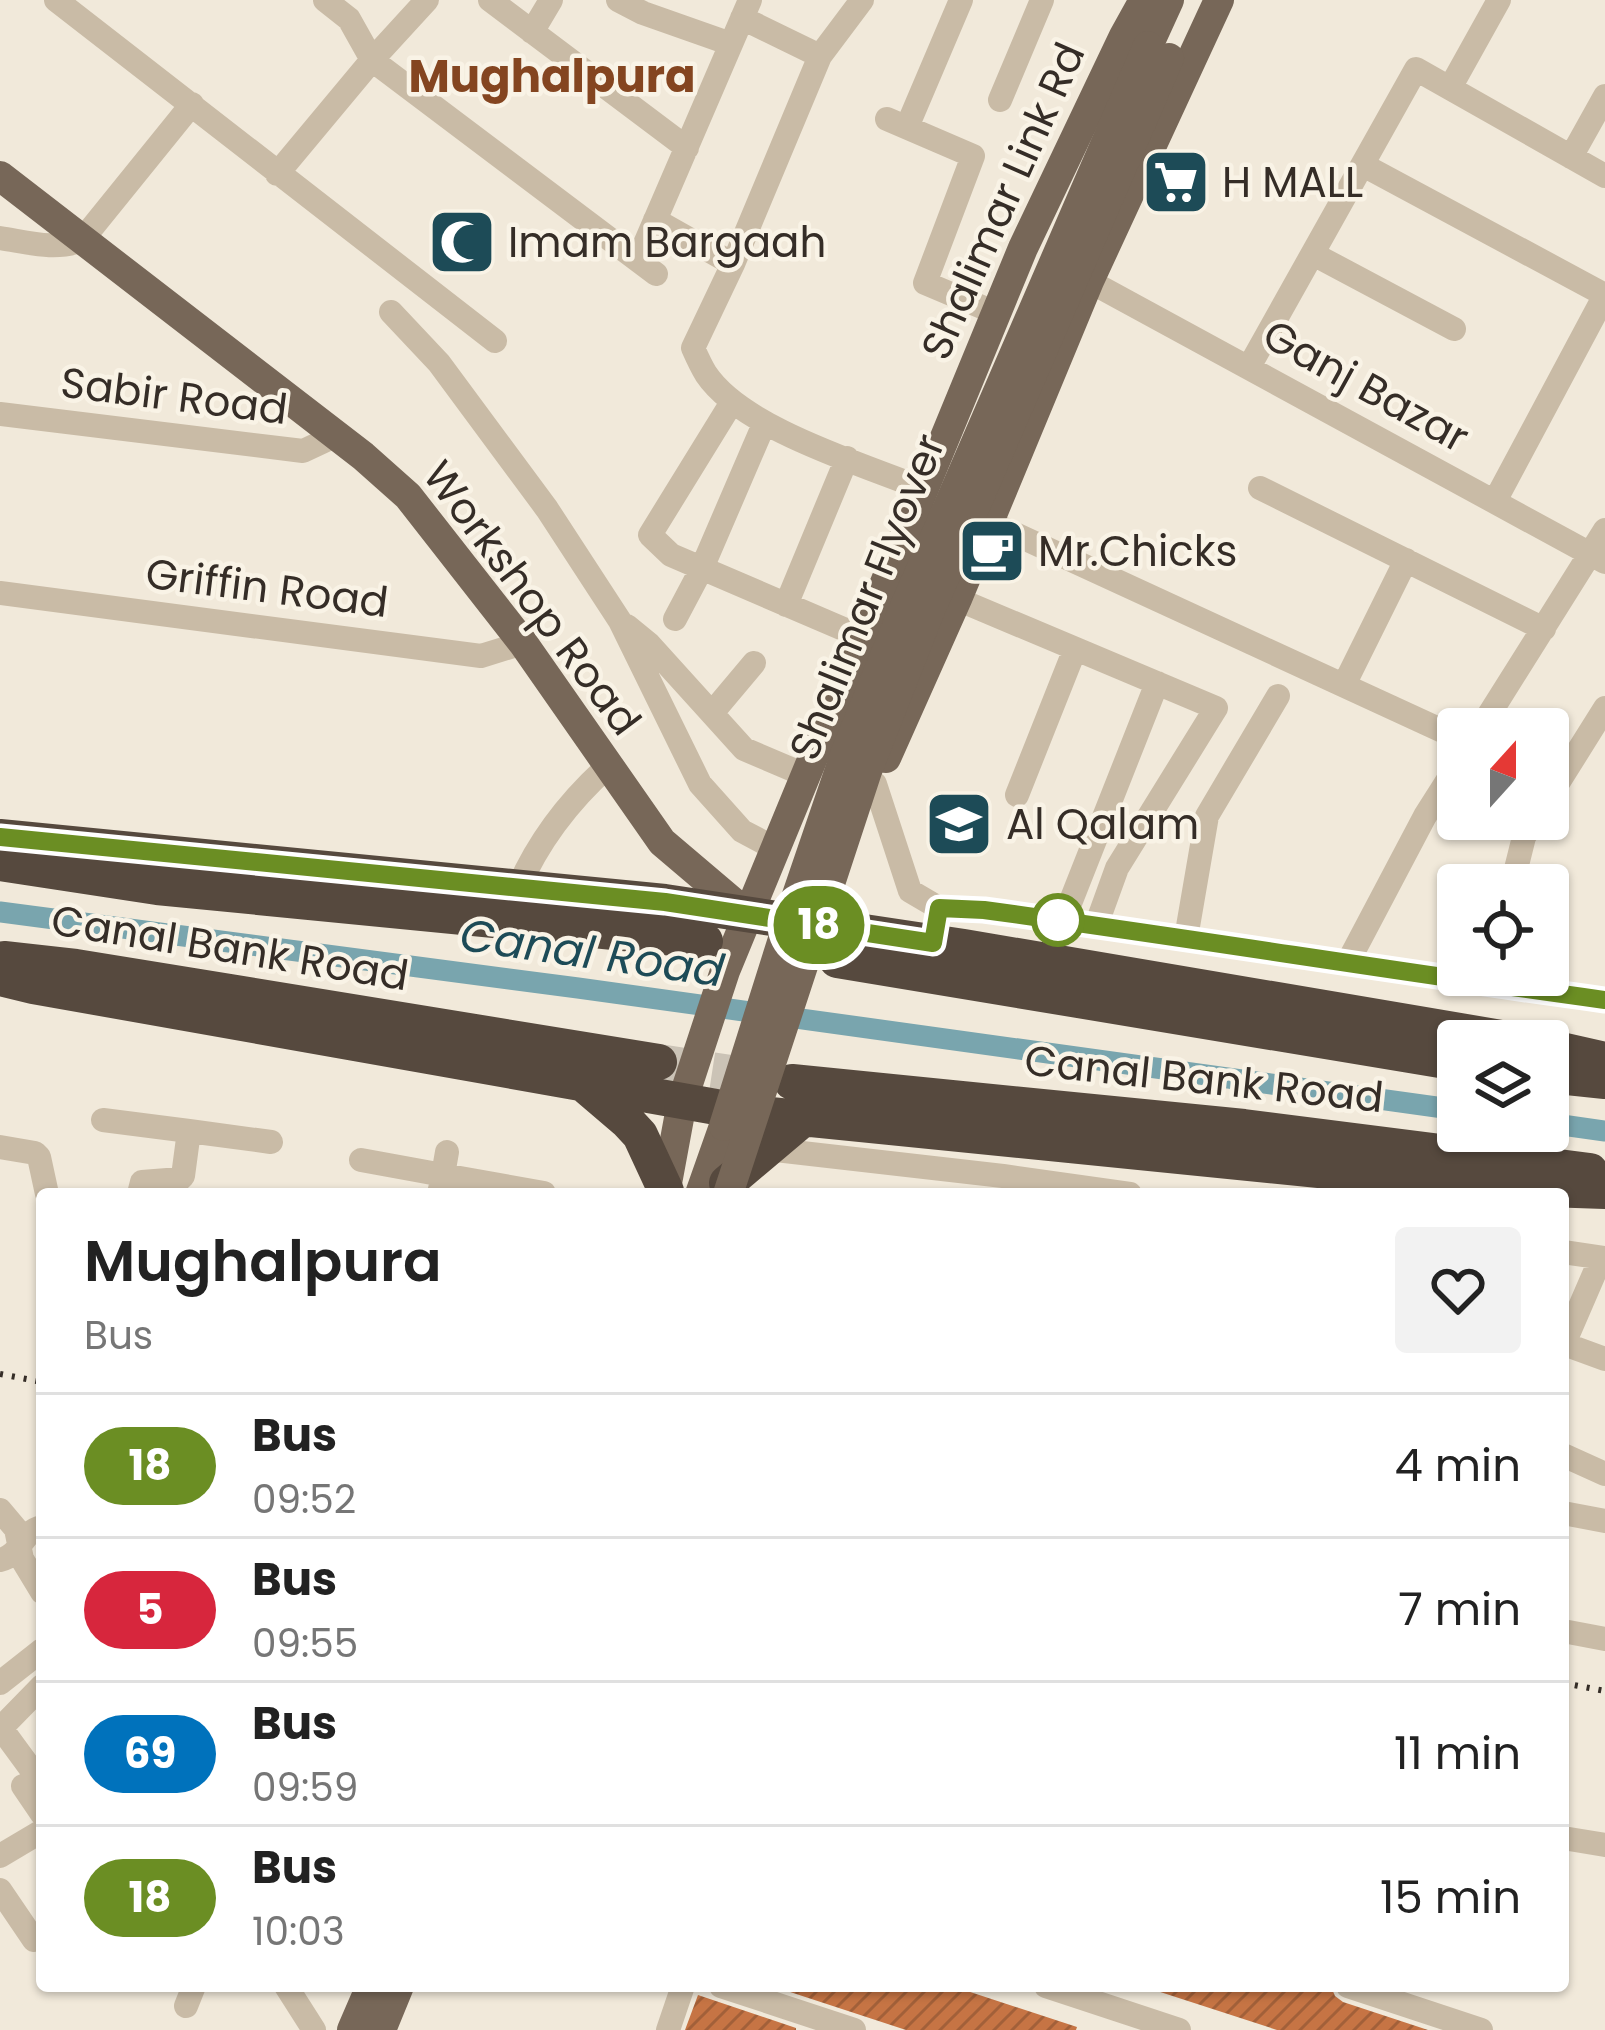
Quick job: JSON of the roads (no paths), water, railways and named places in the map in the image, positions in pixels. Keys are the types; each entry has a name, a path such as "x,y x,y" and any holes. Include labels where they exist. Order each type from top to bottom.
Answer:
{"highway":[{"path":"0,837 665,902 819,925 936,925 1437,1025"},
{"path":"0,863 715,956"},
{"name":"Canal Bank Road","path":"0,958 659,1062"},
{"name":"Canal Bank Road","path":"837,960 1437,1060"},
{"path":"0,978 750,1113 1517,1188"},
{"path":"1569,1052 1605,1060"},
{"name":"Canal Bank Road","path":"780,1074 1605,1173"},
{"path":"1569,1077 1605,1081"},
{"path":"583,1084 698,1188"},
{"path":"708,1188 804,1118"},
{"path":"1569,1190 1605,1191"}],"main road":[{"name":"Shalimar Link Rd","path":"701,1188 682,1102 699,1049 715,956 748,915 1033,227 1144,0"},
{"name":"Shalimar Link Rd","path":"1158,52 1169,0"},
{"path":"1158,52 1196,0"},
{"path":"704,1188 780,1074 801,969 875,784 1089,281 1219,0"},
{"name":"Shalimar Flyover","path":"703,1188 846,752 906,604 1158,52"},
{"name":"Workshop Road","path":"0,176 408,496 523,643 662,842 748,915"},
{"path":"334,2030 350,1992"},
{"path":"352,2030 368,1992"},
{"path":"381,2030 397,1992"},
{"path":"395,2030 411,1992"}],"street":[{"path":"56,0 495,341"},
{"path":"326,0 349,19 372,60 647,267 655,220 746,9 820,56"},
{"path":"278,174 427,0"},
{"path":"490,0 687,148"},
{"path":"532,32 551,0"},
{"path":"618,0 731,44"},
{"path":"862,0 820,56 693,349 706,376 764,424 923,489"},
{"path":"961,0 897,123 972,154 925,283 996,314"},
{"path":"1000,100 1042,0"},
{"path":"1450,88 1499,0"},
{"path":"1249,367 1416,69 1605,176"},
{"path":"1571,157 1605,96"},
{"path":"0,238 52,246 82,240 192,104"},
{"path":"1363,165 1605,295 1495,501"},
{"path":"655,220 733,264"},
{"path":"1313,254 1454,329"},
{"name":"Ganj Bazar","path":"1089,281 1598,558"},
{"path":"392,312 439,363 533,490 620,621 700,784 742,831 776,850"},
{"path":"732,402 650,536 671,555 862,637"},
{"name":"Sabir Road","path":"0,414 303,451 335,436"},
{"path":"675,619 764,424"},
{"path":"786,605 847,458"},
{"path":"1260,488 1544,628"},
{"path":"989,522 1437,728"},
{"path":"1493,708 1544,628 1598,558 1605,530"},
{"path":"1344,686 1406,560"},
{"name":"Griffin Road","path":"0,593 481,656 523,643"},
{"path":"956,599 1216,708 1117,868 1096,926"},
{"path":"620,621 649,644 744,748 805,775"},
{"path":"1017,795 1075,649"},
{"path":"712,713 754,663"},
{"path":"1063,921 1156,683"},
{"path":"1186,938 1207,816 1278,696"},
{"path":"1569,763 1605,708"},
{"path":"518,888 529,862 565,812 608,766"},
{"path":"875,784 910,891 936,925 984,910 1437,973"},
{"path":"1348,962 1437,797"},
{"path":"1569,994 1605,1000"},
{"path":"103,1120 271,1142"},
{"path":"140,1188 142,1182 183,1176 189,1131"},
{"path":"0,1147 39,1156 46,1188"},
{"path":"767,1149 1044,1188"},
{"path":"361,1160 522,1188"},
{"path":"1569,1253 1603,1258 1569,1332"},
{"path":"1569,1347 1605,1359"},
{"path":"1569,1458 1605,1474"},
{"path":"0,1510 16,1529 10,1554"},
{"path":"1569,1514 1605,1521"},
{"path":"10,1554 36,1530"},
{"path":"10,1554 36,1584"},
{"path":"1569,1632 1605,1639"},
{"path":"0,1683 36,1655"},
{"path":"32,1785 0,1728 36,1692"},
{"path":"0,1856 36,1835"},
{"path":"1569,1839 1605,1845"},
{"path":"0,1890 34,1940"},
{"path":"290,1992 314,2030"},
{"path":"668,2030 681,1992"},
{"path":"740,1992 854,2030"},
{"path":"1064,1992 1179,2030"},
{"path":"1366,1992 1481,2030"}],"waterway":[{"name":"Canal Road","path":"0,912 1437,1107"},
{"name":"Canal Road","path":"1569,1126 1605,1131"}],"tunnel":[{"path":"659,1062 770,1079"}],"railway":[{"path":"0,1374 36,1381"},
{"path":"1569,1684 1605,1691"}],"place":[{"name":"H MALL","path":"1176,182"},
{"name":"Imam Bargaah","path":"462,242"},
{"name":"Mr.Chicks","path":"992,551"},
{"name":"Al Qalam","path":"959,824"}],"district":[{"name":"Mughalpura","path":"552,76"}]}
